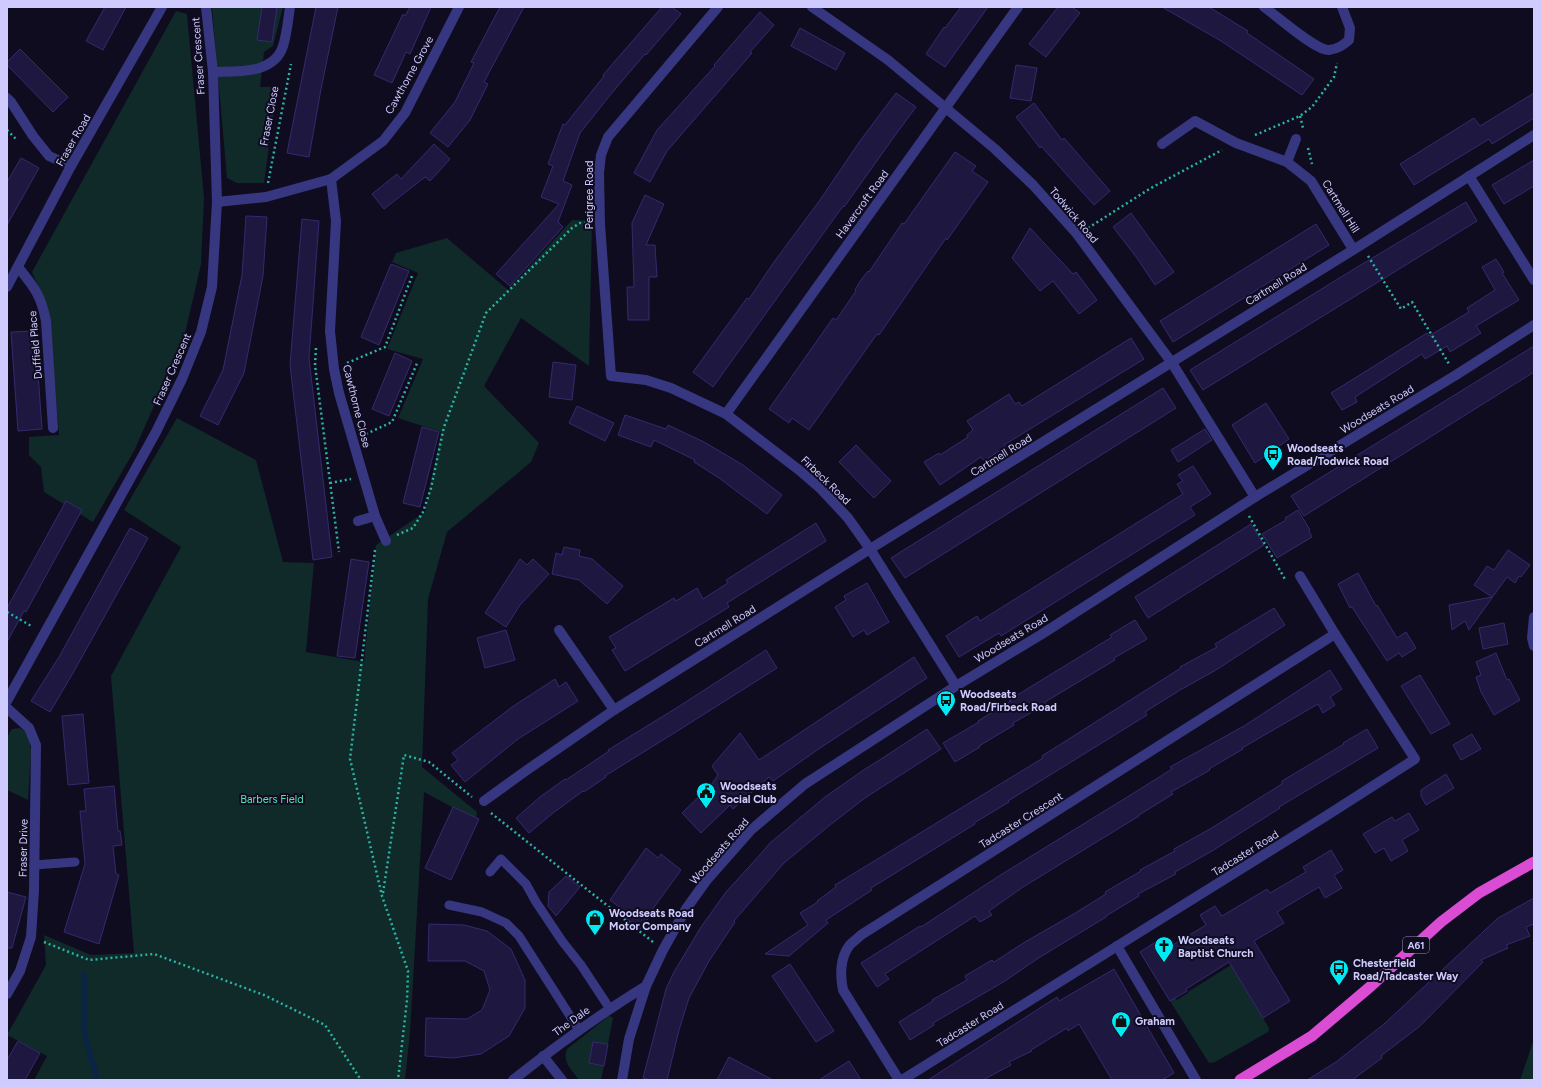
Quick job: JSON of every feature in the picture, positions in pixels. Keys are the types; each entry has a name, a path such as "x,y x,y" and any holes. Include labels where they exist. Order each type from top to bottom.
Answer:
{"highway":[{"name":"A61","path":"1240,1080 1312,1036 1456,910 1492,884 1532,864"}],"street":[{"name":"Fraser Road","path":"7,286 71,166 162,7"},
{"name":"Fraser Crescent","path":"7,701 156,432 182,379 201,332 212,287 217,202 213,72 206,7"},
{"path":"213,72 254,70 263,67 276,58 283,48 290,7"},
{"name":"Cawthorne Grove","path":"217,202 266,197 331,179 383,141 405,113 459,7"},
{"name":"Perigree Road","path":"611,376 600,224 599,174 601,155 608,137 718,7"},
{"name":"Todwick Road","path":"812,7 888,60 995,149 1033,185 1077,234 1172,363 1255,497"},
{"name":"Havercroft Road","path":"726,414 1018,7"},
{"path":"1264,7 1312,44 1328,50 1340,48 1349,40 1350,28 1342,7"},
{"path":"7,98 33,136 49,156 71,166"},
{"name":"Cartmell Hill","path":"1162,144 1195,121 1236,143 1287,162 1311,181 1357,247"},
{"name":"Cartmell Road","path":"482,804 527,770 614,710 870,549 1172,363 1534,135"},
{"path":"1287,162 1296,139"},
{"path":"1470,176 1534,280"},
{"name":"Cawthorne Close","path":"331,179 336,221 330,331 334,369 339,393 375,516 386,541"},
{"name":"Duffield Place","path":"18,267 36,289 43,305 46,321 53,428"},
{"name":"Woodseats Road","path":"622,1080 629,1039 646,986 663,950 686,909 706,881 751,830 774,809 805,784 956,686 1042,634 1255,497 1456,375 1534,325"},
{"name":"Firbeck Road","path":"611,376 634,378 665,386 726,414 799,470 821,489 848,518 870,549 956,686"},
{"path":"358,521 375,516"},
{"name":"Tadcaster Road","path":"902,1080 1314,824 1415,759 1335,634 1300,576"},
{"path":"1534,617 1532,638 1534,646"},
{"path":"559,630 614,710"},
{"name":"Tadcaster Crescent","path":"899,1080 843,990 841,977 842,961 849,946 861,935 1335,634"},
{"name":"Fraser Drive","path":"7,708 29,728 36,745 34,890 31,937 20,971 7,994"},
{"path":"1117,946 1196,1080"},
{"name":"The Dale","path":"513,1080 579,1030 646,986"},
{"path":"543,1056 562,1080"}],"lane":[{"path":"490,872 501,859 526,884 562,941 581,965 610,1009"},
{"path":"34,865 75,862"},
{"path":"449,905 482,912 506,923 519,936 579,1030"}],"path":[{"name":"Fraser Close","path":"266,197 293,52 284,43"},
{"path":"398,1080 407,1000 408,971 382,896 350,759 376,548 386,541 413,528 423,512 431,488 444,427 486,313 572,228 580,223"},
{"path":"1357,247 1401,309 1412,302 1456,375"},
{"path":"334,369 385,347 412,276"},
{"path":"353,440 392,422 418,361"},
{"path":"330,484 363,476"},
{"path":"1243,505 1286,582 1300,576"},
{"path":"7,612 45,634"},
{"path":"382,896 404,755 429,762 663,950"},
{"path":"31,937 89,960 154,954 264,995 324,1025 361,1080"}],"green space":[{"path":"212,7 283,7 273,46 264,52 260,87 277,87 264,183 237,183 227,178"},
{"path":"176,11 187,14 204,198 201,264 184,338 134,451 93,522 44,492 41,467 29,455 29,437 59,435 49,312 32,272"},
{"name":"Barbers Field","path":"572,220 592,221 589,366 521,318 484,386 539,443 531,462 447,532 428,599 422,767 477,812 476,820 424,792 410,1033 405,1080 34,1080 47,1056 7,1035 46,965 44,935 91,955 134,953 111,676 181,547 124,510 177,418 256,460 283,562 314,563 306,652 364,662 376,545 425,512 441,432 398,418 423,359 387,349 418,273 392,262 396,253 447,238 508,290"},
{"path":"20,728 28,733 31,751 28,800 7,790 7,737 12,729"},
{"path":"1231,965 1269,1028 1268,1032 1215,1062 1209,1063 1170,1001 1175,998 1177,1000"},
{"path":"609,1016 613,1018 608,1044 593,1042 589,1063 604,1066 601,1080 579,1080 567,1062 567,1049"},
{"path":"1534,1039 1534,1080 1520,1080"}],"building":[{"path":"105,7 126,7 103,50 86,41"},
{"path":"262,7 277,7 272,42 257,40"},
{"path":"316,7 338,7 309,157 287,153"},
{"path":"410,7 431,7 410,54 406,52 392,83 374,75 403,14 405,16"},
{"path":"500,7 524,7 484,82 488,84 470,120 448,147 430,133 455,102 474,63 471,62"},
{"path":"662,7 672,7 681,14 611,94 580,133 563,181 572,185 558,222 563,227 510,286 496,274 559,204 541,197 553,166 548,164 563,124 565,125 604,76 603,75"},
{"path":"961,7 988,7 945,67 926,54 944,27 945,28"},
{"path":"1058,7 1072,7 1080,13 1046,57 1029,44"},
{"path":"1162,7 1209,7 1248,31 1247,33 1314,79 1302,95 1221,41"},
{"path":"760,12 774,25 750,52 752,53 667,151 650,182 634,173 657,130 715,66 714,65"},
{"path":"800,28 845,53 836,70 791,46"},
{"path":"20,49 68,97 53,112 7,65 7,62"},
{"path":"1016,65 1037,68 1031,101 1010,98"},
{"path":"896,93 916,107 713,387 693,372 747,298 749,299 860,141"},
{"path":"1534,93 1534,118 1492,144 1489,139 1414,185 1400,164 1474,118 1480,126"},
{"path":"1034,103 1062,140 1064,138 1110,191 1094,205 1041,146 1040,148 1016,117"},
{"path":"434,144 450,159 430,181 425,177 384,209 372,194 397,174 401,179"},
{"path":"955,152 976,166 972,171 988,182 947,240 946,238 879,335 877,334 809,430 792,418 789,423 769,409 833,318 836,320 856,291 855,290 861,280 868,271 869,272 902,223 904,224"},
{"path":"21,158 39,168 7,225 7,182"},
{"path":"1534,160 1534,186 1504,204 1492,185"},
{"path":"645,195 664,204 646,245 655,245 657,277 649,277 649,320 628,320 627,287 634,287 632,223"},
{"path":"1466,202 1477,221 1203,390 1190,370"},
{"path":"1131,213 1174,272 1155,285 1137,258 1113,227"},
{"path":"246,216 267,217 263,276 244,373 218,425 200,416 223,370 242,275"},
{"path":"302,219 319,221 309,358 332,557 313,560 290,365"},
{"path":"1316,224 1329,245 1173,342 1160,321"},
{"path":"1030,228 1073,274 1076,272 1097,300 1079,314 1053,281 1040,291 1012,258"},
{"path":"1496,259 1504,272 1502,273 1519,300 1476,326 1481,333 1450,352 1447,346 1425,359 1422,354 1355,397 1357,402 1342,410 1331,393 1427,333 1429,336 1469,312 1467,308 1495,290 1482,267"},
{"path":"391,264 409,271 379,345 361,337"},
{"path":"35,331 42,429 18,431 11,332"},
{"path":"1131,338 1144,359 1004,445 1005,447 984,461 981,457 940,485 924,462 939,453 940,455 968,437 967,435 973,430 967,421 1009,394 1015,404 1019,402 1022,406"},
{"path":"1534,346 1534,372 1304,516 1291,496"},
{"path":"395,353 412,361 389,416 372,409"},
{"path":"553,362 576,365 572,400 549,397"},
{"path":"1163,388 1176,408 905,578 891,558"},
{"path":"1266,403 1289,439 1255,463 1232,425"},
{"path":"577,406 614,423 605,441 569,423"},
{"path":"625,415 666,429 668,425 704,442 743,465 782,495 767,514 719,478 694,462 695,460 654,440 651,447 618,435"},
{"path":"422,427 439,432 420,507 403,503"},
{"path":"1205,429 1212,440 1178,462 1171,450"},
{"path":"856,445 891,481 874,498 839,462"},
{"path":"1193,466 1211,494 1190,507 1195,515 1001,636 999,633 959,657 946,636 977,616 980,621 1183,494 1177,484 1183,481 1178,475"},
{"path":"66,501 82,510 26,612 24,611 7,642 7,608"},
{"path":"1298,510 1310,530 1309,531 1312,537 1277,558 1262,534 1286,520 1285,518"},
{"path":"816,523 826,541 727,603 729,607 625,671 612,650 616,648 609,637 674,598 676,601 697,588 703,599 728,583 726,580"},
{"path":"1251,524 1264,545 1148,618 1135,597"},
{"path":"130,528 148,538 50,712 31,701 59,657"},
{"path":"564,547 580,550 579,556 592,559 623,586 607,604 579,580 552,574 556,553 562,555"},
{"path":"1508,550 1530,565 1521,577 1519,576 1515,583 1507,577 1469,630 1465,621 1452,630 1449,605 1492,597 1474,585 1487,566 1494,570"},
{"path":"351,559 369,562 355,658 337,656"},
{"path":"520,559 527,565 533,559 549,574 520,605 506,627 485,613"},
{"path":"1358,573 1376,606 1377,605 1397,638 1406,632 1416,648 1402,657 1399,653 1387,661 1352,607 1350,608 1338,584"},
{"path":"867,583 889,622 867,635 864,630 853,637 835,607 846,600 844,596"},
{"path":"1274,608 1285,625 1216,670 1145,712 1147,715 871,888 872,890 826,920 828,923 789,956 765,954 808,925 800,913 818,902 817,901 836,887 835,885 1043,758 1042,756 1181,668 1180,667 1217,647 1215,644"},
{"path":"1135,620 1147,639 1045,702 1046,704 1013,723 1014,725 955,762 943,743 1011,701 1009,700 1112,637 1110,635"},
{"path":"1504,623 1508,644 1483,649 1479,628"},
{"path":"506,630 515,660 485,668 477,638"},
{"path":"766,650 777,668 605,776 606,777 584,792 583,791 553,813 529,833 516,818 540,797 609,751 608,750"},
{"path":"1496,653 1507,680 1509,679 1520,700 1494,715 1481,692 1476,677 1481,675 1476,662"},
{"path":"914,657 927,678 820,748 773,781 769,777 733,809 730,805 701,833 682,813 711,785 718,775 712,766 740,733 759,760"},
{"path":"1330,670 1342,689 1330,697 1335,705 1323,713 1318,704 1242,748 1243,749 1209,769 1210,770 1171,792 1173,794 1139,816 1023,887 989,911 992,915 980,922 975,916 885,974 889,979 877,987 861,963 920,926 921,927 999,876 1172,769 1170,767 1244,726"},
{"path":"1420,675 1450,724 1431,734 1401,686"},
{"path":"555,679 559,687 566,682 578,701 518,739 465,782 451,765 458,760 452,753 512,707"},
{"path":"83,714 89,783 68,785 62,716"},
{"path":"927,729 941,749 865,798 784,863 734,921 735,922 709,961 689,998 679,1030 667,1080 650,1080 643,1078 666,989 674,972 701,927 726,892 770,843 825,797"},
{"path":"1367,729 1378,748 1279,807 1280,808 1212,851 1175,872 1176,874 1138,894 1139,896 1037,959 1005,981 933,1023 934,1025 910,1040 899,1022 933,1001 932,1000 967,980 965,976 992,960 994,962 1072,915 1106,894 1105,892 1141,871 1140,870 1175,851 1174,849 1210,829 1282,784 1282,781"},
{"path":"1472,734 1481,749 1461,760 1453,745"},
{"path":"1446,774 1454,788 1426,805 1421,796 1421,790"},
{"path":"114,786 118,831 120,831 122,845 113,846 116,874 119,875 99,944 64,932 85,864 80,811 86,811 84,789"},
{"path":"453,807 479,819 451,880 425,868"},
{"path":"1409,813 1419,830 1402,840 1408,851 1391,861 1384,848 1375,853 1363,834 1392,817 1395,821"},
{"path":"646,848 658,858 661,854 681,870 640,929 620,914 623,910 610,900"},
{"path":"1331,850 1343,870 1334,875 1342,888 1325,898 1319,887 1277,912 1284,923 1254,941 1290,1001 1263,1018 1229,962 1170,1001 1140,952 1165,936 1171,946 1206,925 1200,915 1215,906 1222,916 1267,889 1270,893 1306,872 1303,867"},
{"path":"566,876 580,887 556,916 548,906 549,892"},
{"path":"7,892 26,897 12,948 7,948"},
{"path":"1534,898 1534,924 1526,927 1530,936 1506,945 1508,948 1481,960 1483,962 1420,1026 1381,1056 1382,1058 1352,1080 1307,1080 1336,1062 1384,1024 1498,918"},
{"path":"429,924 464,925 487,931 511,949 525,980 525,1008 509,1036 481,1054 453,1058 425,1056 426,1018 467,1019 482,1010 490,990 484,971 465,961 428,961"},
{"path":"790,964 834,1031 816,1042 772,976"},
{"path":"1114,969 1174,1073 1162,1080 1112,1080 1079,1024 1068,1031 1067,1028 1031,1050 1032,1051 1009,1062 1011,1065 983,1080 928,1080 1057,997 1059,1001"},
{"path":"18,1041 40,1053 25,1080 7,1080 7,1060"},
{"path":"593,1042 608,1044 604,1066 589,1063"},
{"path":"729,1057 773,1080 717,1080"},
{"path":"849,1061 861,1080 819,1080"}],"waterway":[{"path":"84,974 84,1031 97,1080"}],"place":[{"name":"Woodseats Road/Todwick Road","path":"1273,471"},
{"name":"Woodseats Road/Firbeck Road","path":"946,717"},
{"name":"Woodseats Social Club","path":"706,809"},
{"name":"Woodseats Road Motor Company","path":"595,936"},
{"name":"Woodseats Baptist Church","path":"1164,963"},
{"name":"Chesterfield Road/Tadcaster Way","path":"1339,986"},
{"name":"Graham","path":"1121,1038"}]}
